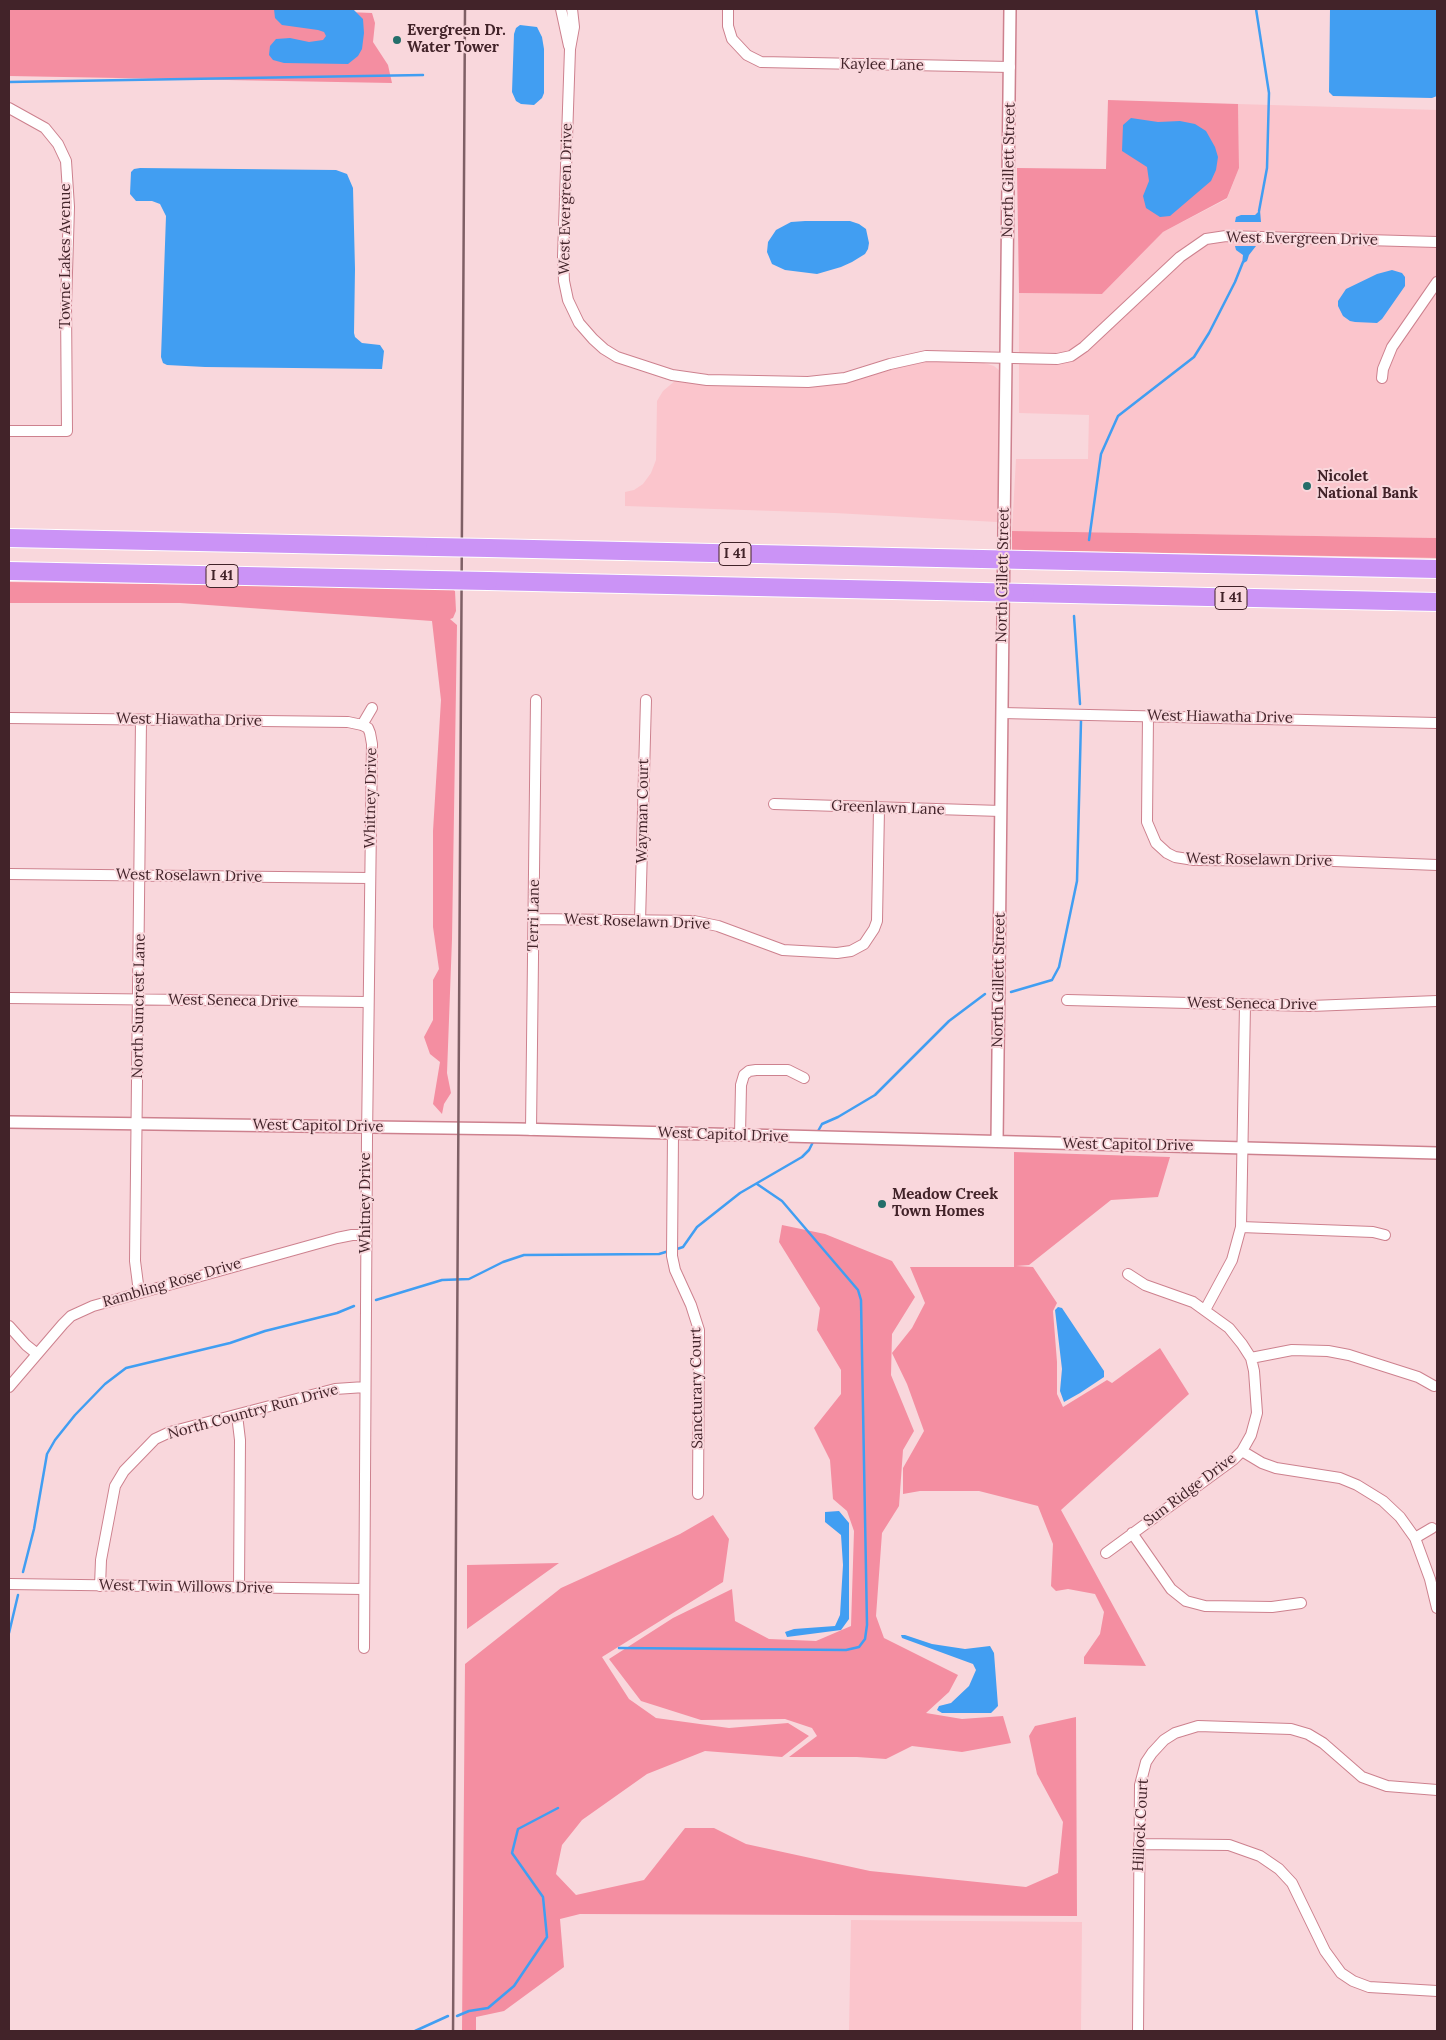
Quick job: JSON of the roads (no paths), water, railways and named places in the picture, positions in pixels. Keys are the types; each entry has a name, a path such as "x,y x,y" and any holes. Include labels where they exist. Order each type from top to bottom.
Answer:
{"highway":[{"name":"I 41","path":"9,538 1437,569"},
{"name":"I 41","path":"9,571 1437,602"}],"street":[{"name":"West Evergreen Drive","path":"561,9 570,49"},
{"name":"West Evergreen Drive","path":"572,9 574,27 570,49 563,257 564,281 572,311 586,332 617,357 672,375 732,381 830,381 926,356 1057,359 1077,352 1105,329 1180,257 1206,239 1226,236 1437,242"},
{"name":"Kaylee Lane","path":"728,9 728,26 732,39 740,50 753,60 776,63 1010,67"},
{"name":"North Gillett Street","path":"997,1141 1010,9"},
{"name":"Towne Lakes Avenue","path":"9,108 45,128 58,144 66,161 69,207 66,295 67,431 9,431"},
{"path":"1382,378 1383,369 1392,347 1437,282"},
{"name":"Terri Lane","path":"531,1130 536,700"},
{"name":"Wayman Court","path":"640,921 646,700"},
{"path":"365,726 372,708"},
{"name":"West Hiawatha Drive","path":"1002,713 1437,723"},
{"name":"West Roselawn Drive","path":"1148,716 1148,822 1156,843 1168,853 1176,857 1194,860 1334,861 1437,865"},
{"name":"West Hiawatha Drive","path":"9,718 348,722 365,726"},
{"name":"North Suncrest Lane","path":"139,1292 134,1261 139,1000 141,720"},
{"name":"Whitney Drive","path":"364,1648 369,878 372,744 365,726"},
{"name":"Greenlawn Lane","path":"774,804 1001,811"},
{"name":"West Roselawn Drive","path":"534,919 705,923 732,930 777,949 792,952 837,953 858,948 870,937 876,921 879,808"},
{"name":"West Roselawn Drive","path":"9,874 369,878"},
{"name":"West Seneca Drive","path":"9,998 368,1002"},
{"name":"West Seneca Drive","path":"1067,1000 1311,1006 1437,1001"},
{"path":"1205,1310 1232,1260 1241,1227 1245,1005"},
{"path":"740,1135 744,1075 749,1071 756,1070 788,1070 804,1078"},
{"name":"West Capitol Drive","path":"9,1122 531,1130 1437,1153"},
{"name":"Sancturary Court","path":"673,1134 672,1256 675,1270 691,1305 698,1330 698,1494"},
{"path":"1241,1227 1385,1234"},
{"name":"Rambling Rose Drive","path":"9,1387 36,1353 71,1316 92,1306 352,1234 366,1234"},
{"name":"Sun Ridge Drive","path":"1106,1554 1132,1533 1221,1471 1242,1451 1250,1435 1257,1413 1254,1370 1242,1344 1229,1328 1205,1310 1185,1299 1145,1285 1128,1274"},
{"path":"9,1326 36,1353"},
{"path":"1250,1358 1292,1350 1328,1351 1349,1355 1418,1376 1434,1386"},
{"name":"North Country Run Drive","path":"100,1586 101,1560 115,1486 124,1471 150,1444 161,1436 335,1389 365,1387"},
{"path":"237,1415 240,1440 239,1587"},
{"path":"1242,1451 1262,1463 1276,1468 1327,1475 1356,1485 1393,1510 1415,1538 1430,1580 1437,1608"},
{"path":"1415,1538 1432,1528"},
{"path":"1132,1533 1167,1584 1177,1596 1186,1601 1205,1606 1263,1607 1300,1603"},
{"name":"West Twin Willows Drive","path":"9,1584 364,1589"},
{"name":"Hillock Court","path":"1138,2031 1138,1844 1140,1785 1146,1762 1164,1740 1191,1727 1292,1729 1308,1734 1323,1743 1362,1777 1386,1786 1437,1790"},
{"path":"1138,1844 1229,1845 1260,1856 1279,1869 1292,1883 1325,1951 1341,1973 1353,1981 1369,1987 1437,1990"}],"water":[{"path":"274,9 353,9 363,19 362,49 358,56 348,64 284,63 273,60 269,55 270,46 276,39 290,38 309,42 323,40 326,36 324,32 318,30 282,25 275,18"},
{"path":"1330,9 1437,9 1437,96 1432,98 1333,96 1329,92"},
{"path":"520,25 537,27 542,37 544,49 544,93 542,98 534,105 521,104 516,101 512,92 514,34 516,28"},
{"path":"1131,118 1158,122 1180,121 1195,124 1206,131 1215,147 1218,157 1216,170 1211,181 1170,216 1160,217 1146,208 1143,196 1149,181 1147,167 1122,151 1123,125"},
{"path":"134,169 336,170 347,174 353,188 354,333 355,337 362,343 380,345 384,351 382,369 205,367 167,365 163,363 161,357 166,216 160,204 152,201 136,201 130,194 131,172"},
{"path":"1260,210 1261,222 1235,222 1236,217 1255,215"},
{"path":"850,221 859,224 866,229 869,243 868,249 865,254 852,262 817,274 785,270 772,264 767,252 768,242 776,230 791,222"},
{"path":"1235,246 1256,246 1247,261 1242,264 1243,255 1236,250"},
{"path":"1392,270 1402,273 1405,277 1405,286 1382,319 1377,323 1355,322 1343,316 1338,306 1338,301 1346,289 1377,274"},
{"path":"1058,1307 1062,1308 1104,1371 1104,1377 1064,1402 1060,1391 1062,1369 1055,1310"},
{"path":"839,1511 849,1523 849,1619 841,1630 787,1637 785,1632 794,1629 835,1626 840,1615 843,1565 841,1535 825,1522 825,1512"},
{"path":"901,1635 932,1644 965,1649 990,1646 994,1653 998,1706 991,1713 942,1713 937,1710 939,1706 951,1703 969,1686 976,1670 973,1664 902,1638"}],"waterway":[{"path":"1256,9 1269,93 1267,168 1259,211"},
{"path":"9,82 423,75"},
{"path":"1089,540 1101,454 1118,416 1194,357 1209,333 1243,262"},
{"path":"1074,616 1080,704"},
{"path":"1011,992 1052,980 1059,967 1077,881 1081,721"},
{"path":"817,1133 822,1124 838,1117 875,1095 949,1021 985,994"},
{"path":"674,1250 683,1247 697,1227 740,1193 802,1157 809,1150 814,1140"},
{"path":"619,1648 846,1650 859,1647 865,1639 867,1625 861,1300 858,1290 782,1201 757,1184"},
{"path":"376,1300 442,1280 469,1279 503,1262 524,1255 659,1254 669,1251"},
{"path":"23,1572 34,1529 47,1454 55,1440 75,1415 105,1384 126,1368 230,1343 265,1331 337,1313 354,1306"},
{"path":"9,1633 18,1595"},
{"path":"457,2016 469,2011 488,2008 514,1986 547,1937 543,1897 512,1853 518,1829 558,1808"},
{"path":"415,2031 448,2016"}],"railway":[{"path":"453,2031 465,9"}],"place":[{"name":"Evergreen Dr. Water Tower","path":"397,40"},
{"name":"Nicolet National Bank","path":"1307,486"},
{"name":"Meadow Creek Town Homes","path":"882,1204"}]}
